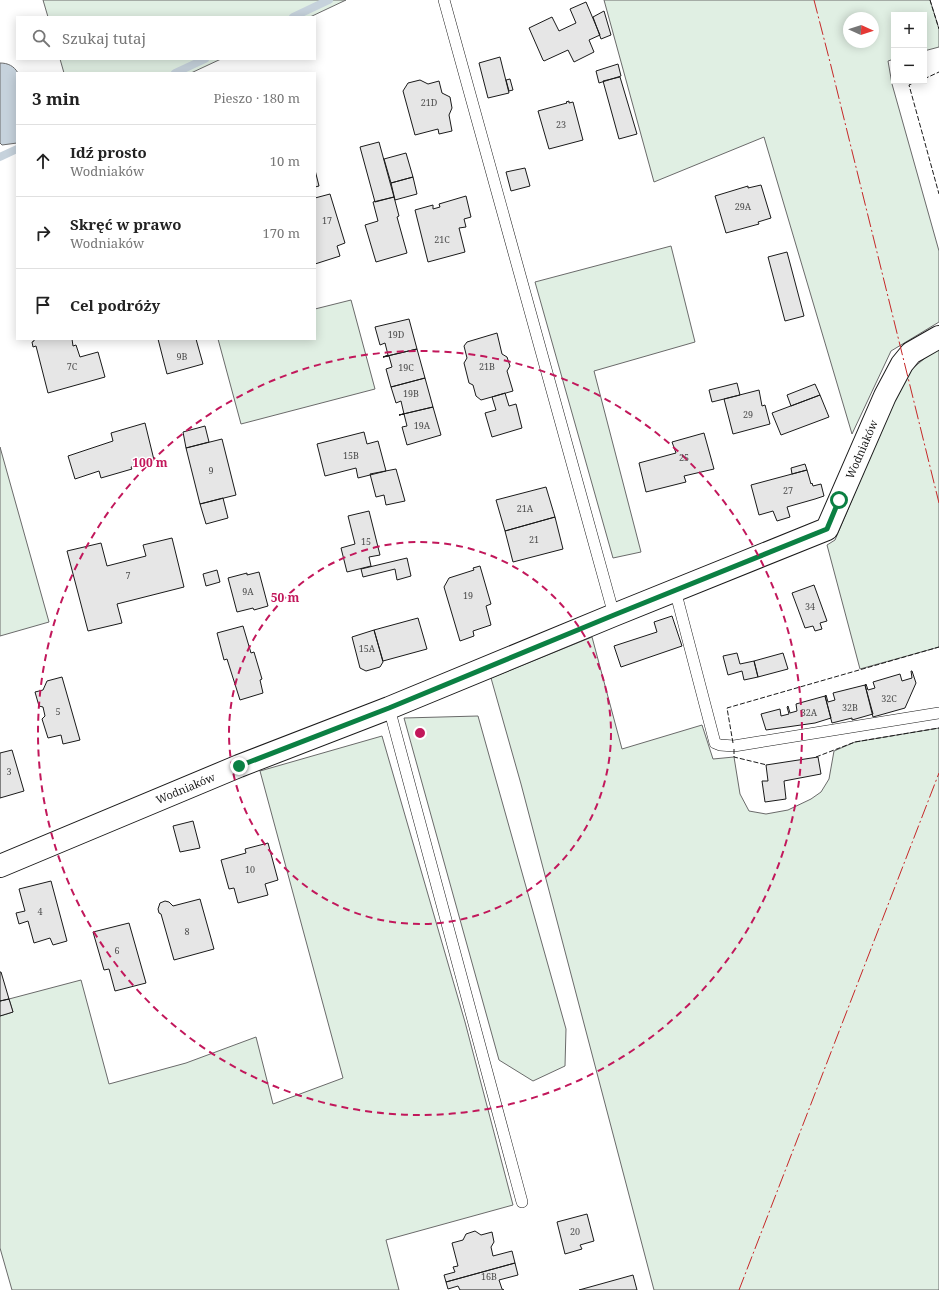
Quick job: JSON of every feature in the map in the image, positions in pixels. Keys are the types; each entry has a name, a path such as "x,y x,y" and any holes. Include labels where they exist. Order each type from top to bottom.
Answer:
{"street":[{"name":"Wodniaków","path":"0,866 239,766 389,708 827,529 885,396 902,364 911,353 939,337"}],"lane":[{"path":"444,0 614,615"},
{"path":"675,590 715,743 734,746 939,713"},
{"path":"389,708 522,1202"}],"green space":[{"path":"43,0 346,0 312,16 48,16"},
{"path":"604,0 930,0 939,29 939,47 927,50 927,12 891,12 891,60 888,61 891,84 939,251 939,322 891,351 852,434 764,137 654,182"},
{"path":"60,60 219,60 193,72 64,72"},
{"path":"671,246 695,342 594,371 641,552 613,558 535,282"},
{"path":"351,300 375,389 241,424 218,340 316,340 316,309"},
{"path":"939,350 939,647 860,669 827,545 835,540 894,400 912,369 932,352"},
{"path":"0,447 49,622 0,636"},
{"path":"592,637 622,749 702,725 713,759 734,757 740,794 749,811 766,814 788,810 811,799 821,792 829,779 834,751 855,742 939,728 939,1290 654,1290 521,784 491,678"},
{"path":"478,716 566,1029 565,1066 533,1081 499,1060 404,718"},
{"path":"382,736 465,1022 513,1205 386,1240 399,1290 12,1290 0,1248 0,1016 13,1012 9,999 81,980 109,1084 186,1063 256,1037 273,1104 343,1078 260,771"}],"shaded area":[{"path":"0,63 10,65 15,68 17,72 16,72 16,143 2,145 0,143"}],"building":[{"path":"586,2 600,35 589,40 594,52 574,62 568,50 544,61 529,28 552,17 559,31 576,23 570,9"},
{"path":"604,11 611,35 601,39 593,17"},
{"path":"500,57 509,93 488,98 479,63"},
{"path":"618,64 621,76 599,83 596,71"},
{"path":"620,77 637,134 619,139 603,81"},
{"path":"510,79 513,90 509,91 506,80"},
{"path":"420,80 428,84 439,81 442,93 450,97 452,108 449,115 452,131 439,134 438,129 415,135 403,91 408,83"},
{"path":"569,101 569,103 573,102 583,140 549,149 538,111 567,103 566,102"},
{"path":"379,142 394,197 375,202 360,147"},
{"path":"406,153 413,177 391,183 384,159"},
{"path":"525,168 530,186 511,191 506,172"},
{"path":"316,174 319,186 316,187"},
{"path":"413,177 417,194 395,200 391,183"},
{"path":"761,185 771,218 758,222 759,224 726,233 715,196 748,186 748,188"},
{"path":"330,194 345,243 337,246 340,256 316,264 316,198"},
{"path":"466,196 471,217 464,219 466,227 459,228 465,252 428,262 415,210 433,205 433,209 440,207 439,204"},
{"path":"394,197 399,216 397,217 407,253 376,262 365,225 378,221 373,202"},
{"path":"787,252 804,316 785,321 768,257"},
{"path":"409,319 417,349 383,357 388,355 385,343 380,345 375,327"},
{"path":"497,333 502,354 507,357 510,366 507,371 513,391 481,400 476,396 473,385 469,383 464,363 467,358 464,346 467,342"},
{"path":"72,340 73,346 76,345 80,357 98,352 105,377 48,393 36,346 33,347 32,342"},
{"path":"158,340 196,340 203,364 167,374"},
{"path":"417,349 425,378 391,387 386,369 392,367 389,356 383,357"},
{"path":"425,378 433,407 404,414 401,401 396,403 391,387"},
{"path":"737,383 740,395 712,402 709,390"},
{"path":"815,384 820,395 791,406 787,395"},
{"path":"759,390 762,406 765,405 770,424 733,434 724,399"},
{"path":"505,393 509,406 516,404 522,428 492,437 485,413 496,410 492,397"},
{"path":"820,395 829,417 781,435 772,413"},
{"path":"433,407 441,435 407,445 402,427 407,426 404,414 399,415"},
{"path":"145,423 154,460 131,467 132,469 101,478 99,471 75,479 68,456 113,441 111,433"},
{"path":"205,426 209,442 186,448 183,432"},
{"path":"364,432 367,444 378,441 386,471 358,478 356,468 325,476 317,444"},
{"path":"704,433 714,469 684,476 686,482 646,492 639,463 676,453 672,442"},
{"path":"222,439 236,495 200,504 186,448"},
{"path":"805,464 807,470 792,474 791,468"},
{"path":"396,469 405,501 386,505 384,495 376,497 370,474"},
{"path":"807,470 811,484 812,483 813,486 821,484 824,496 787,507 790,517 777,521 773,511 759,515 751,485"},
{"path":"546,487 555,517 505,531 496,500"},
{"path":"223,498 228,518 206,524 200,504"},
{"path":"369,511 380,555 369,557 371,566 347,572 341,548 355,544 348,516"},
{"path":"555,517 563,549 513,562 505,531"},
{"path":"172,538 184,587 117,604 122,623 88,631 67,551 101,543 107,566 146,556 143,545"},
{"path":"407,558 411,576 397,580 395,569 363,577 361,569"},
{"path":"480,566 491,604 486,606 491,625 473,631 474,636 460,641 444,587 449,578 474,570 473,568"},
{"path":"217,570 220,582 206,586 203,574"},
{"path":"259,572 268,606 254,610 253,608 237,612 228,578 247,573 247,575"},
{"path":"814,585 827,621 820,623 822,629 815,631 813,626 805,628 792,593"},
{"path":"672,616 682,646 621,667 614,646 657,632 654,622"},
{"path":"418,618 427,649 383,661 374,630"},
{"path":"243,626 251,653 254,652 262,679 260,680 263,693 240,700 227,659 224,660 217,633"},
{"path":"374,630 383,662 380,667 366,671 360,668 352,637"},
{"path":"737,653 740,664 754,661 758,677 744,680 742,671 728,675 723,656"},
{"path":"783,653 788,669 758,677 754,661"},
{"path":"911,671 916,683 905,708 873,717 865,685 866,684 868,690 875,688 873,682 900,674 902,681 912,678"},
{"path":"62,677 80,740 63,744 61,735 48,738 42,719 45,716 43,707 39,706 35,692 43,690 47,681"},
{"path":"865,685 873,714 852,720 852,718 832,723 825,696 826,695 828,702 835,700 833,693"},
{"path":"825,696 831,718 815,723 766,730 761,714 780,709 781,716 789,714 788,706 790,713 797,711 796,704"},
{"path":"12,750 24,791 0,798 0,753"},
{"path":"818,757 821,774 784,781 786,799 765,802 762,781 768,781 766,765"},
{"path":"193,821 200,848 180,852 173,826"},
{"path":"268,843 278,880 265,884 268,895 238,903 234,888 229,889 221,860 246,853 245,849"},
{"path":"51,881 67,941 53,945 50,938 34,943 28,921 19,924 16,913 25,911 19,889"},
{"path":"200,899 214,949 174,960 161,914 159,913 158,909 160,903 165,901 169,902 173,906"},
{"path":"129,923 146,983 115,991 109,969 104,970 93,932"},
{"path":"0,972 9,999 0,1001"},
{"path":"9,999 13,1012 0,1016 0,1001"},
{"path":"587,1214 594,1241 580,1245 582,1249 565,1254 557,1222"},
{"path":"475,1231 481,1235 492,1232 494,1242 491,1247 493,1256 512,1251 515,1263 446,1282 444,1275 455,1272 453,1267 458,1266 452,1243 463,1240 466,1234"},
{"path":"515,1263 518,1275 499,1280 502,1289 504,1290 460,1290 458,1286 448,1289 446,1282"},
{"path":"633,1275 637,1290 579,1290"}],"waterway":[{"path":"295,16 329,0"},
{"path":"177,72 203,60"},
{"path":"0,157 16,149"}],"fence":[{"path":"930,0 939,29"},
{"path":"927,78 939,72"},
{"path":"911,84 909,85 939,194"},
{"path":"733,743 727,708 939,647"},
{"path":"816,757 855,742 939,728"},
{"path":"734,749 734,757 767,765"}],"power":[{"path":"814,0 939,503"},
{"path":"739,1290 939,773"}],"route":[{"path":"239,766 389,708 827,529 839,500"}]}
